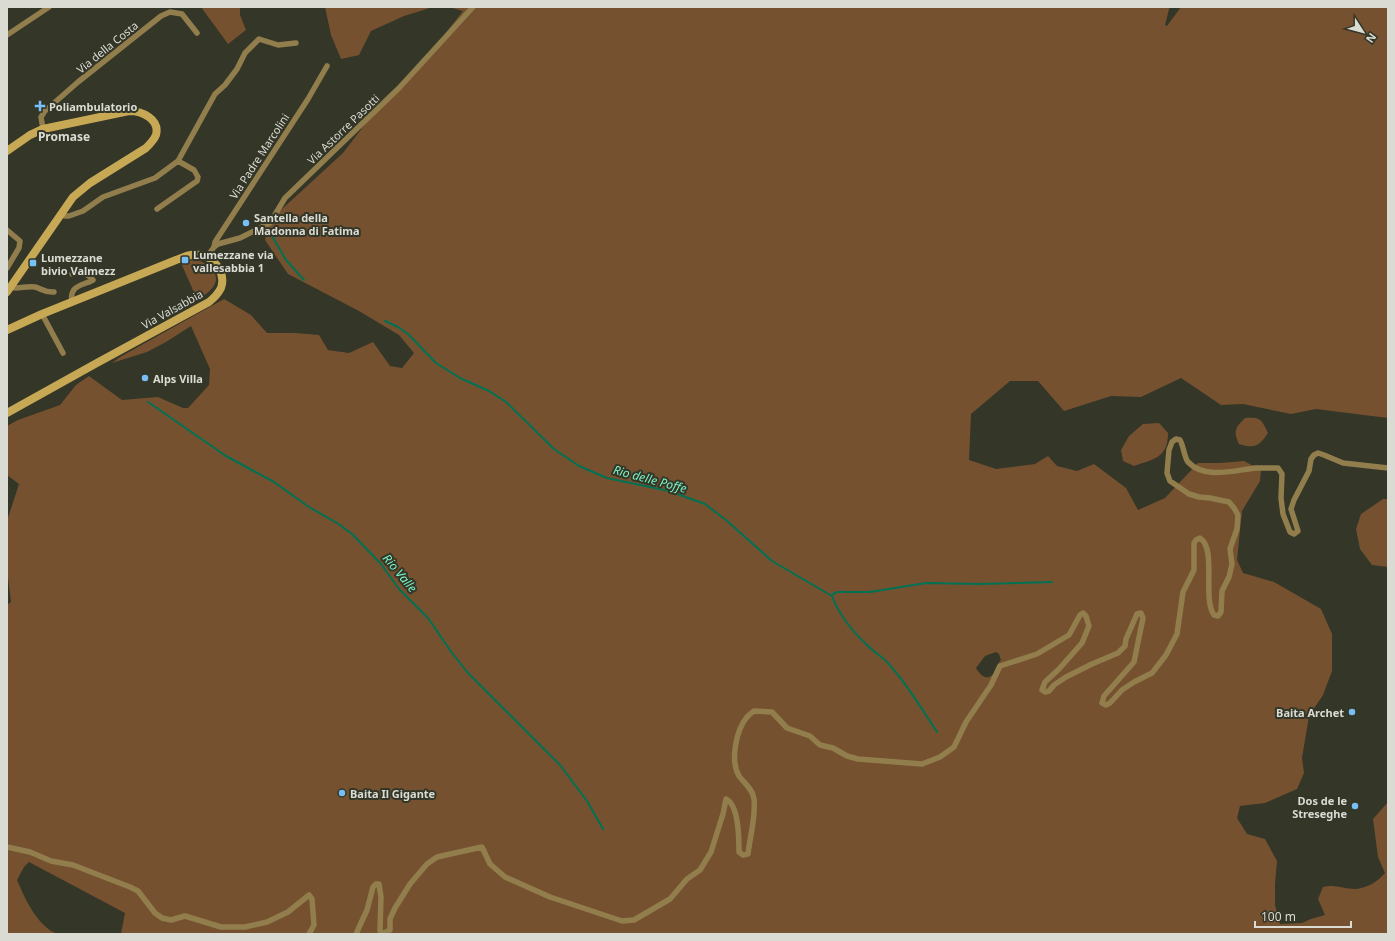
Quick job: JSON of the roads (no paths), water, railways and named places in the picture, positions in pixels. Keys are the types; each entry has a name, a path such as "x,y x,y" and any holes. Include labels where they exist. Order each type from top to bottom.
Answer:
{"main road":[{"path":"7,151 30,135 43,129 129,111 138,110 148,115 155,125 156,134 152,142 146,148 90,183 73,197 9,289"},
{"path":"7,330 42,314 176,260 191,255 208,257"},
{"name":"Via Valsabbia","path":"7,413 209,302 217,295 221,286 222,277 220,269 214,261 208,257"}],"street":[{"path":"7,35 49,7"},
{"name":"Via Astorre Pasotti","path":"214,247 218,244 240,238 270,223 285,198 399,88 473,7"},
{"name":"Via della Costa","path":"43,129 41,117 45,112 78,82 161,16 170,12 182,14 197,33"},
{"path":"60,214 69,216 84,211 103,197 156,178 178,161 208,104 237,69 242,58 250,47 259,39 278,45 296,43"},
{"name":"Via Padre Marcolini","path":"208,257 214,247 215,242 308,99 327,66"},
{"path":"157,209 197,181 198,177 194,170 178,161"},
{"path":"7,230 20,241 19,248 7,268"},
{"path":"72,274 77,272 85,274 91,276 93,280 82,284 74,290 71,296 72,302"},
{"path":"9,289 27,286 48,293 54,292"},
{"path":"42,314 62,353"},
{"path":"356,934 367,910 373,887 376,884 379,884 381,897 380,932 384,933 390,930 390,919 410,884 427,864 436,857 482,847 490,864 505,877 550,897 622,921 634,920 644,915 670,899 687,879 700,870 710,852 723,814 726,799 733,805 738,830 739,852 743,855 748,854 754,815 754,797 751,790 739,777 735,770 734,749 741,727 747,717 754,711 772,712 787,728 810,736 820,745 833,748 847,756 858,759 922,764 940,757 954,747 966,722 991,685 1000,666 1037,654 1069,635 1080,615 1083,613 1086,616 1089,626 1082,643 1059,669 1045,682 1042,690 1045,692 1049,691 1054,685 1066,677 1118,653 1125,646 1126,639 1137,614 1141,613 1143,618 1134,662 1104,696 1102,703 1110,703 1128,686 1152,673 1166,655 1176,634 1183,592 1194,570 1194,543 1200,538 1204,543 1208,559 1208,589 1211,611 1214,616 1218,616 1221,612 1222,591 1229,577 1232,564 1230,550 1238,515 1229,502 1189,494 1170,481 1167,473 1169,452 1172,442 1176,439 1180,440 1183,446 1185,458 1189,463 1205,472 1278,468 1282,474 1282,514 1290,532 1294,534 1298,531 1291,509 1314,455 1318,453 1343,463 1388,468"},
{"path":"7,847 30,852 51,861 73,864 134,889 138,891 155,913 162,918 171,920 185,916 221,927 245,927 267,922 288,912 309,895 312,899 314,924 309,934"}],"waterway":[{"name":"Rio delle Poffe","path":"265,228 272,236 286,260 304,280"},
{"name":"Rio delle Poffe","path":"385,321 408,334 436,363 460,378 489,391 506,402 554,449 579,466 607,478 669,491 705,504 726,520 772,561 832,596 838,610 847,623 862,641 885,660 901,678 937,732"},
{"name":"Rio Valle","path":"148,402 226,456 274,482 309,507 337,523 352,534 381,564 399,589 428,618 468,673 560,765 587,801 603,829"},
{"path":"832,596 837,592 870,592 926,583 979,584 1052,582"}],"place":[{"name":"Poliambulatorio","path":"40,106"},
{"name":"Santella della Madonna di Fatima","path":"246,223"},
{"name":"Lumezzane via vallesabbia 1","path":"185,260"},
{"name":"Lumezzane bivio Valmezz","path":"33,263"},
{"name":"Alps Villa","path":"145,378"},
{"name":"Baita Archet","path":"1352,712"},
{"name":"Baita Il Gigante","path":"342,793"},
{"name":"Dos de le Streseghe","path":"1355,806"}],"district":[{"name":"Promase","path":"64,136"}]}
